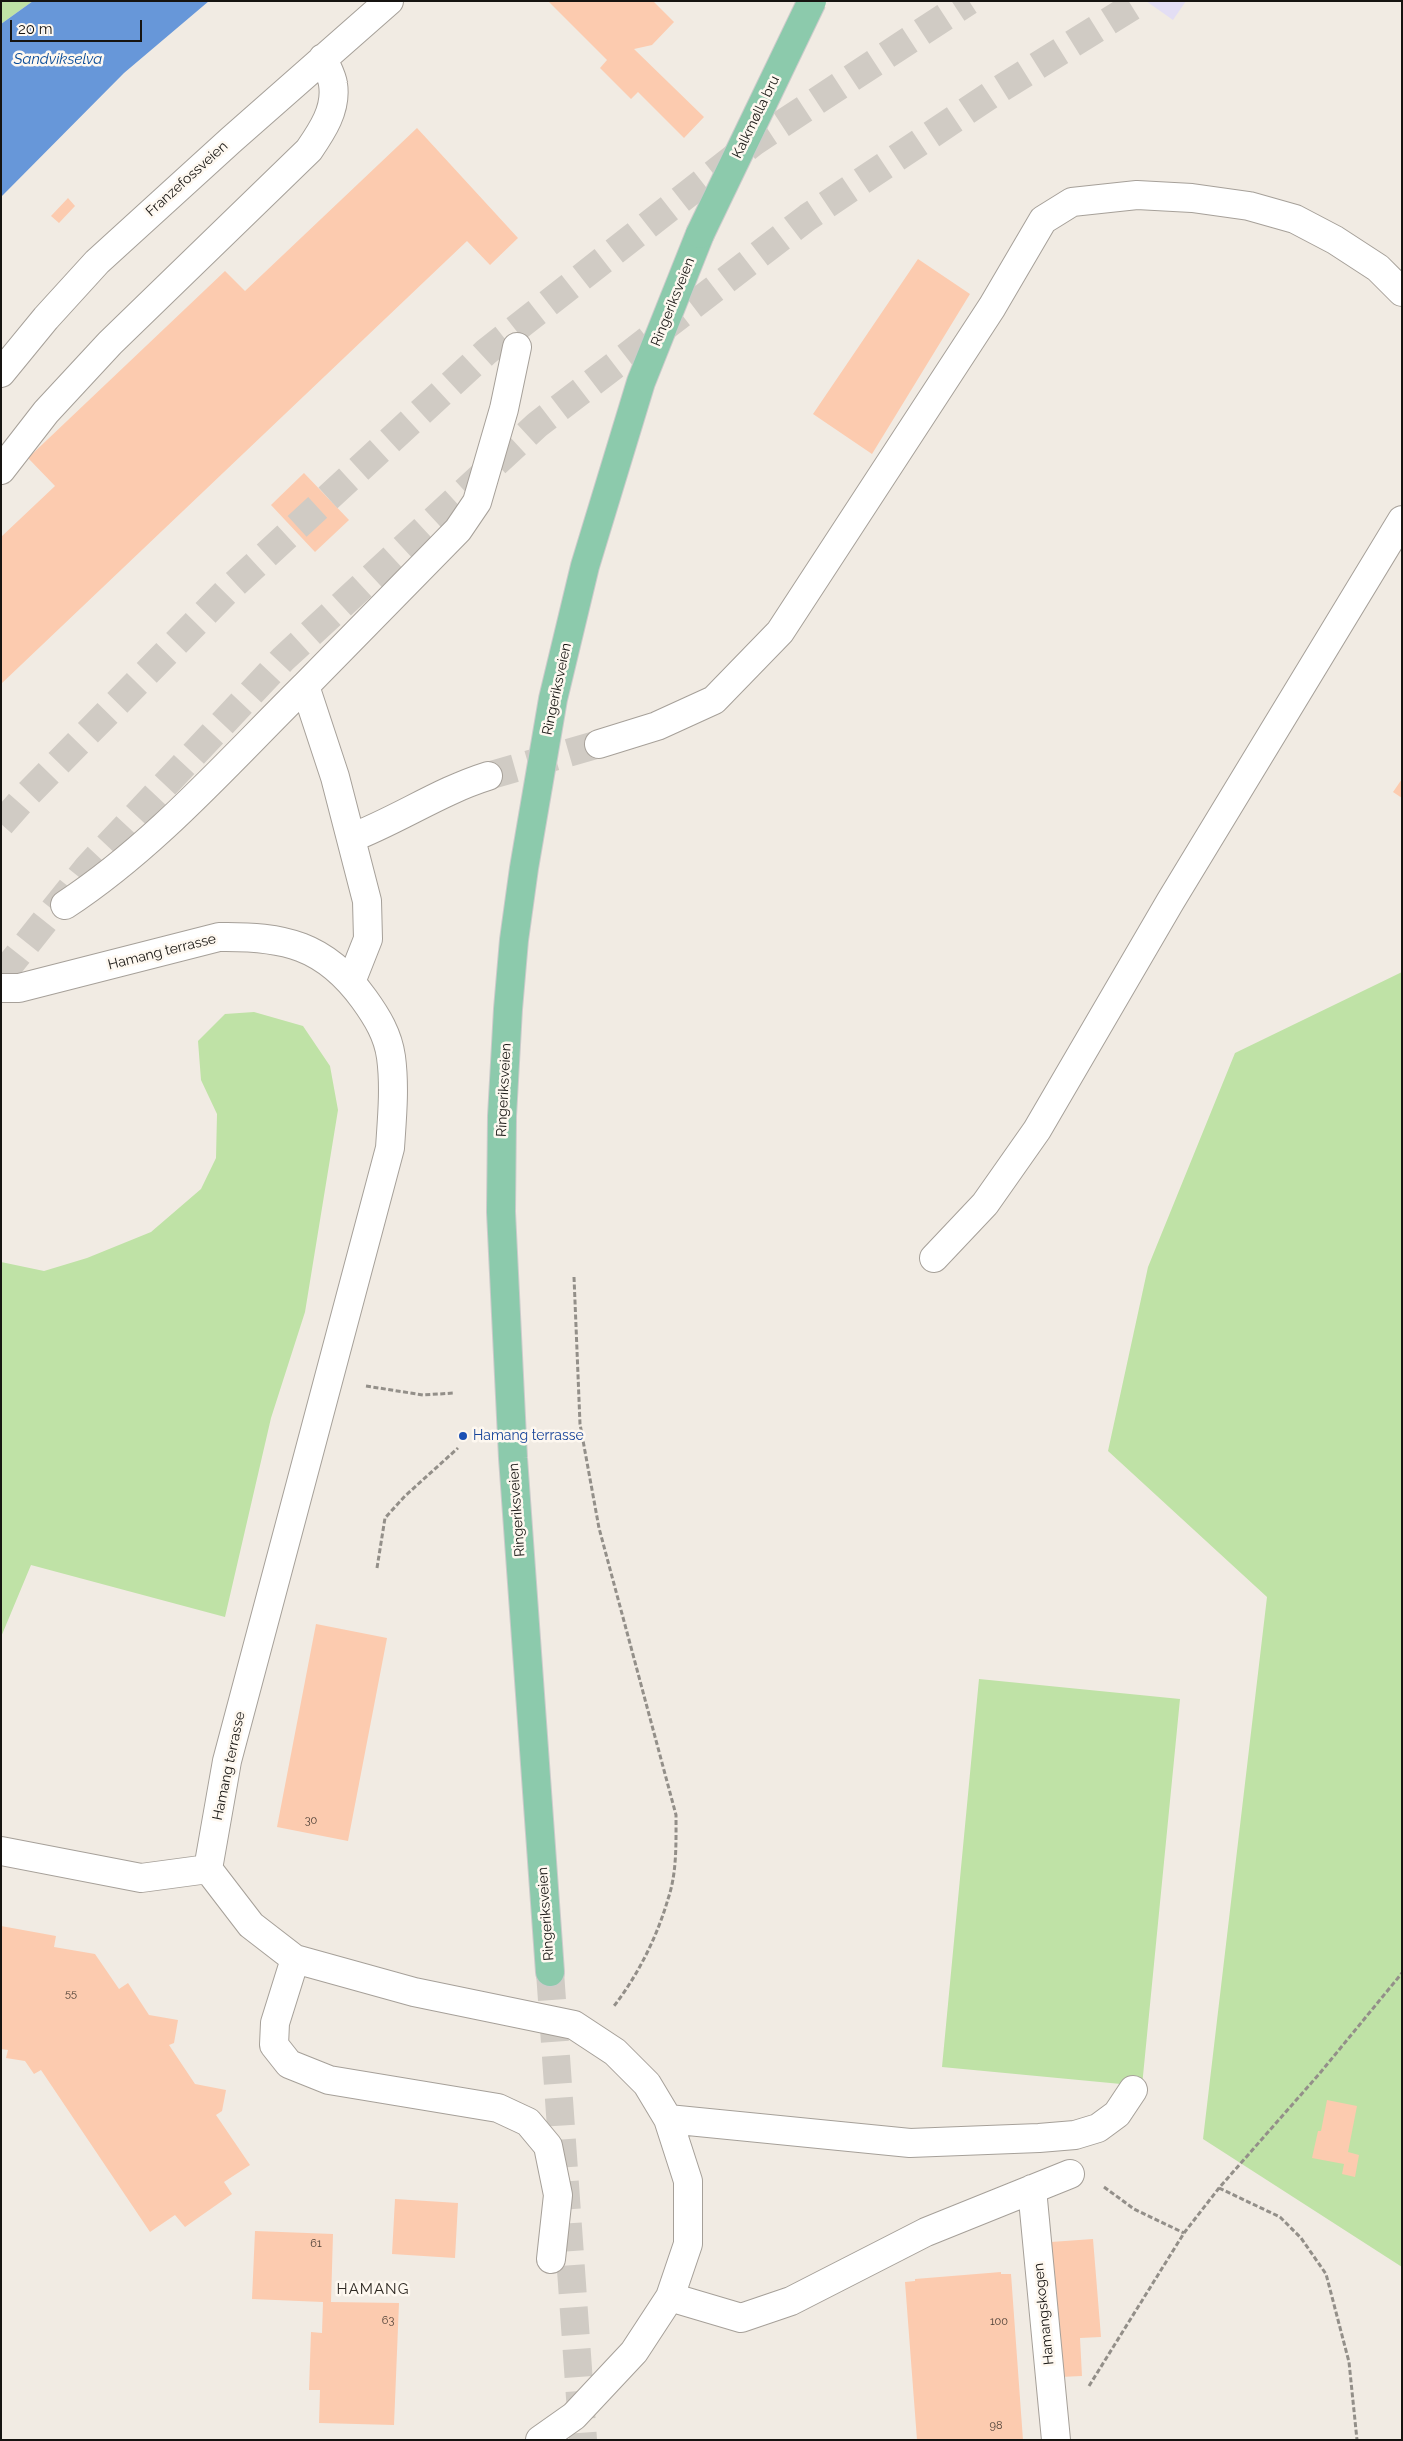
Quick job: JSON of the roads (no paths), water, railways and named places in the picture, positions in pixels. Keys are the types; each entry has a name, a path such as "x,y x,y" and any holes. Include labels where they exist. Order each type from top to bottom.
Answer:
{"main road":[{"name":"Kalkmølla bru","path":"700,234 812,1"},
{"name":"Ringeriksveien","path":"550,1972 513,1458 501,1212 502,1116 514,940 553,699 585,566 641,382 700,234"}],"street":[{"name":"Franzefossveien","path":"1,373 97,262 152,210 389,1"},
{"path":"1,470 46,412 117,337 309,150 323,130 333,104 333,83 323,58"},
{"path":"598,744 657,726 714,700 780,632 992,307 1043,220 1072,202 1137,195 1192,198 1249,206 1294,219 1335,240 1378,268 1402,292"},
{"path":"65,905 95,886 154,835 305,686 458,530 478,502 504,409 517,347"},
{"path":"934,1258 985,1204 1038,1130 1170,902 1402,520"},
{"path":"305,686 335,777 367,901 368,939 352,982"},
{"path":"351,838 386,824 452,790 488,776"},
{"name":"Hamang terrasse","path":"1,988 18,988 219,937 252,936 285,941 319,954 352,982 380,1020 391,1056 393,1103 390,1148 227,1761 208,1869"},
{"path":"1,1851 141,1878 208,1869 251,1925 295,1959 414,1992 574,2025 615,2052 647,2084 668,2119 688,2181 688,2244 670,2298 634,2352 574,2416 540,2440"},
{"path":"295,1959 274,2023 274,2045 289,2064 329,2080 498,2108 528,2122 548,2146 558,2194 551,2259"},
{"path":"668,2119 910,2143 1039,2138 1075,2135 1098,2128 1117,2114 1133,2090"},
{"path":"670,2298 741,2318 791,2301 926,2232 1070,2174"},
{"name":"Hamangskogen","path":"1032,2189 1056,2440"}],"water":[{"name":"Sandvikselva","path":"33,1 209,1 124,73 1,197 1,24"}],"tunnel":[{"path":"1,824 23,799 226,592 486,352 754,142 969,1"},
{"path":"1,976 88,867 283,659 537,425 808,217 992,94 1141,1"},
{"path":"488,776 599,744"},
{"path":"550,1972 583,2440"}],"place":[{"name":"Hamang terrasse","path":"463,1436"}],"district":[{"name":"HAMANG","path":"373,2289"}]}
